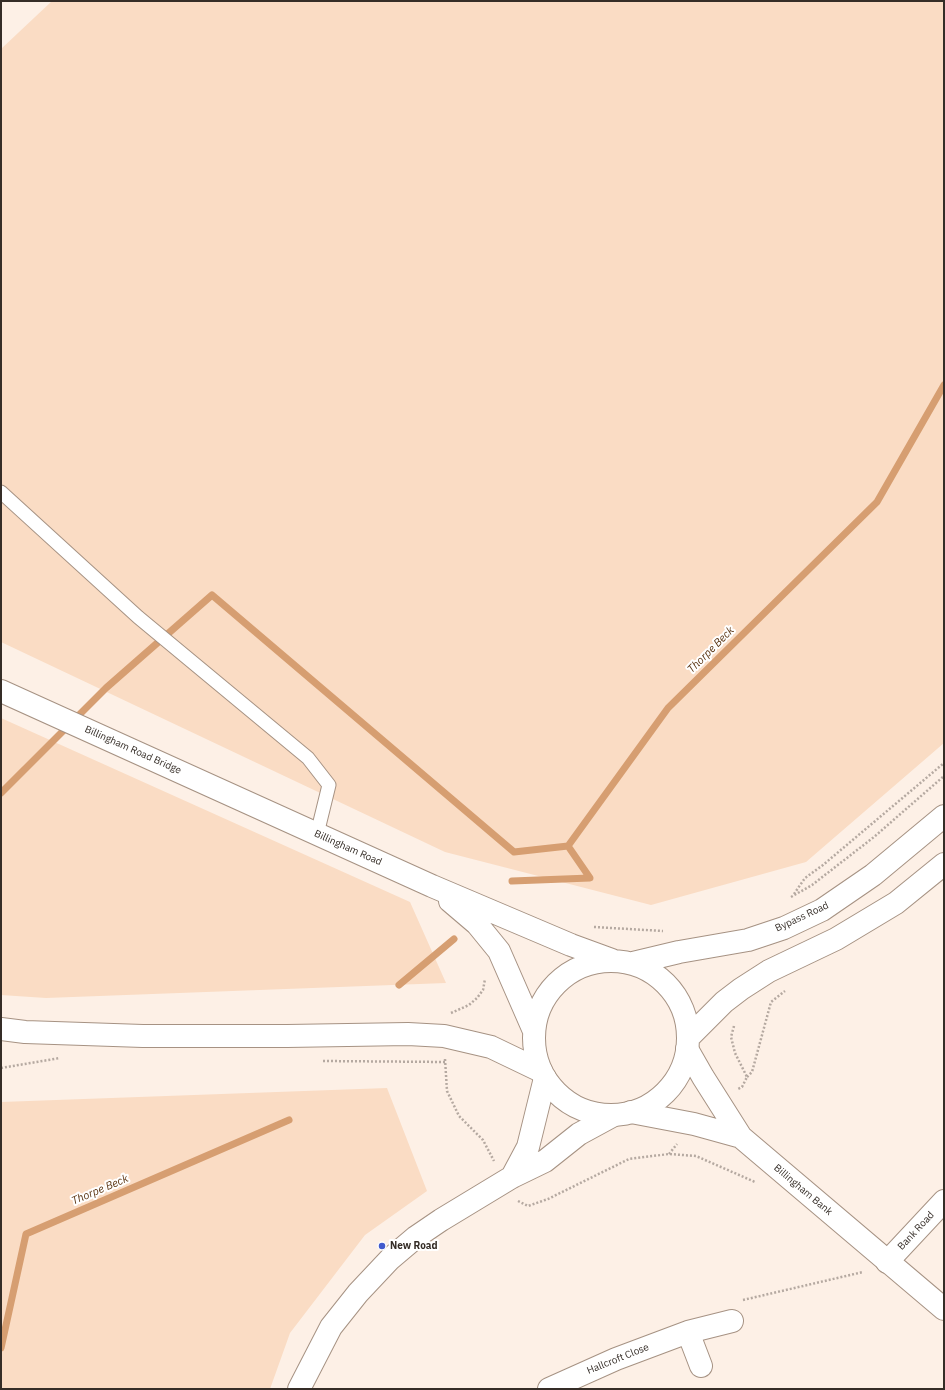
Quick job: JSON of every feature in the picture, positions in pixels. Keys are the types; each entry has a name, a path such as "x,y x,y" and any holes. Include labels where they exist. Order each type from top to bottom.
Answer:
{"main road":[{"name":"Billingham Road Bridge","path":"1,691 264,809"},
{"name":"Billingham Road","path":"264,809 432,886"},
{"name":"Bypass Road","path":"633,963 680,952 748,940 784,928 822,910 873,875 944,816"},
{"path":"688,1044 724,1002 741,989 769,971 836,939 896,903 944,864"},
{"path":"432,886 478,924 499,951 534,1031"},
{"path":"299,1389 331,1327 358,1293 390,1258 416,1237 512,1177 545,1161 579,1134 623,1114 652,1103 669,1089 681,1070 688,1044 685,1014 673,992 655,974 633,963 612,960 571,945 432,886"},
{"path":"612,960 589,963 568,973 550,988 539,1008 534,1031 535,1052 543,1075 558,1094 575,1106 594,1113 623,1114 694,1124 740,1137"},
{"path":"1,1029 25,1032 143,1036 408,1034 444,1036 491,1047 543,1075"},
{"name":"Billingham Bank","path":"688,1044 703,1077 740,1137 944,1310"},
{"path":"512,1177 528,1147 543,1075"},
{"name":"Bank Road","path":"887,1262 944,1201"},
{"name":"Hallcroft Close","path":"549,1389 616,1359 688,1332 732,1322"},
{"path":"688,1332 701,1366"}],"lane":[{"path":"1,492 184,656 308,758 329,785 317,834"}],"path":[{"path":"793,896 805,878 823,865 944,763"},
{"path":"787,899 812,885 874,837 944,776"},
{"path":"589,926 668,931"},
{"path":"445,1062 445,1015 469,1005 477,998 483,990 485,975 483,961 499,951"},
{"path":"732,1322 735,1302 872,1269 887,1262"}],"shaded area":[{"path":"52,1 944,1 944,743 806,862 651,905 445,852 1,642 1,49"},
{"path":"1,718 410,902 446,983 46,998 1,995"},
{"path":"387,1088 427,1191 365,1235 290,1333 270,1389 1,1389 1,1102"}],"waterway":[{"name":"Thorpe Beck","path":"512,881 590,878 568,846 668,708 877,502 944,385"},
{"path":"1,793 106,688 212,595 514,852 568,846"},
{"name":"Thorpe Beck","path":"399,985 454,939"},
{"name":"Thorpe Beck","path":"1,1348 26,1234 289,1120"}],"place":[{"name":"New Road","path":"382,1246"}]}
